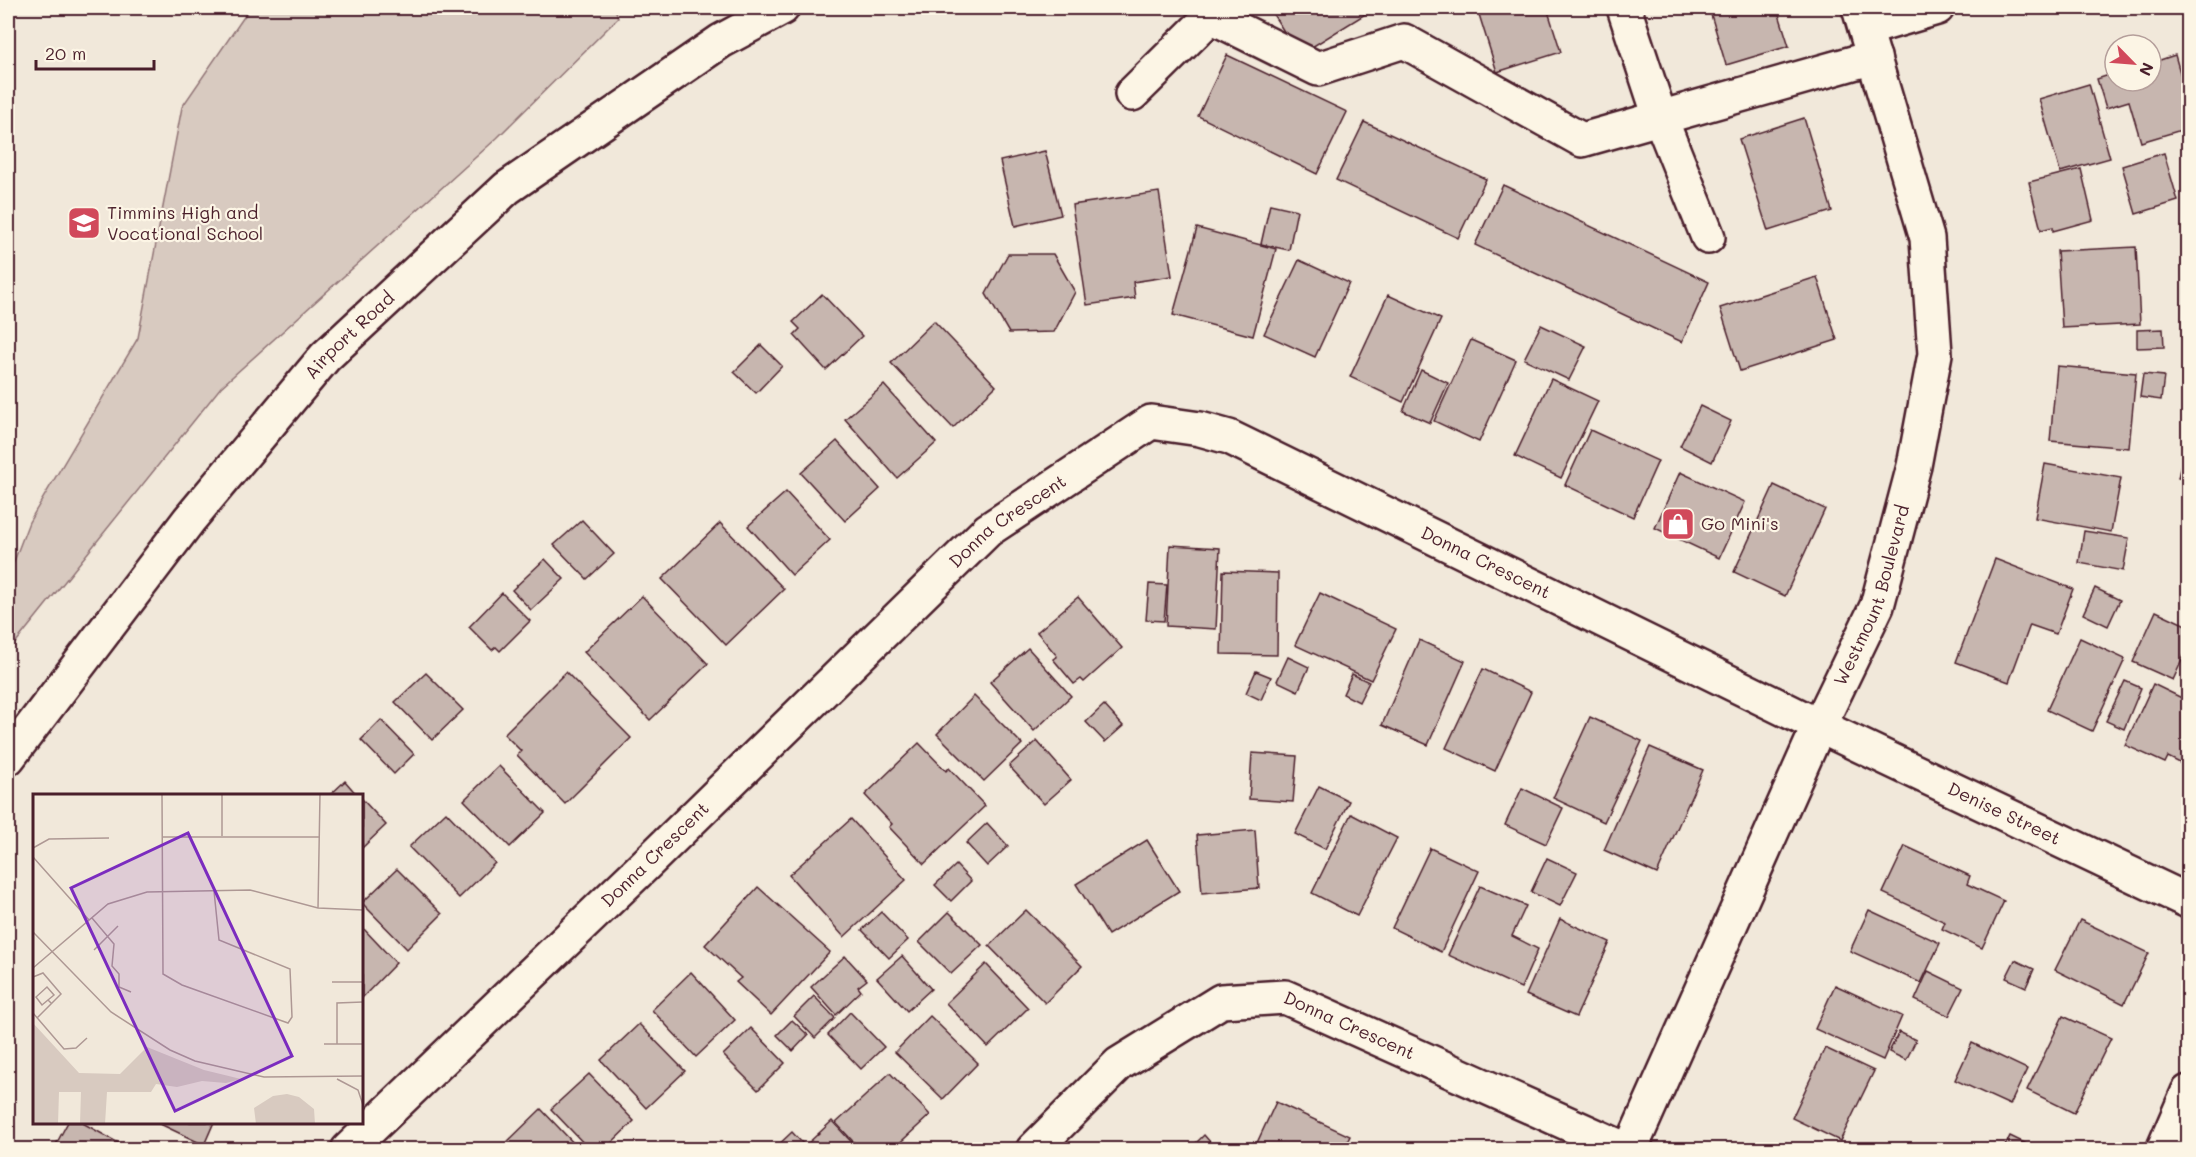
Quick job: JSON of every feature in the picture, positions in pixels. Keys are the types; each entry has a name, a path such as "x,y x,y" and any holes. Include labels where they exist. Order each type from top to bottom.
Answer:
{"street":[{"name":"Airport Road","path":"8,758 189,520 325,357 507,188 722,41 782,8"},
{"path":"1624,8 1660,117 1708,237"},
{"path":"1132,94 1211,16 1318,69 1404,41 1582,140 1660,117 1866,31 1937,8"},
{"name":"Westmount Boulevard","path":"1628,1149 1819,726 1877,606 1914,466 1935,354 1927,238 1866,31"},
{"name":"Donna Crescent","path":"348,1149 644,866 988,530 1151,422 1200,429 1229,437 1819,726"},
{"name":"Denise Street","path":"1819,726 2188,901"},
{"name":"Donna Crescent","path":"1033,1149 1119,1064 1221,1001 1285,997 1628,1149"},
{"path":"2163,1149 2188,1092"}],"shaded area":[{"path":"250,8 615,8 618,18 497,138 221,387 8,652 8,577 29,522 138,338 182,107"}],"building":[{"path":"1269,8 1375,8 1299,55"},
{"path":"1477,8 1547,8 1561,52 1497,72"},
{"path":"1709,8 1777,8 1789,46 1726,65"},
{"path":"1227,55 1347,112 1317,174 1198,116"},
{"path":"2175,55 2188,101 2188,128 2141,142 2129,101 2106,108 2097,79 2103,77 2103,93 2163,93 2163,59"},
{"path":"2089,84 2110,158 2060,172 2039,99"},
{"path":"1804,118 1832,211 1768,231 1739,139"},
{"path":"1364,122 1486,179 1458,238 1336,180"},
{"path":"1045,151 1061,215 1015,226 1000,161"},
{"path":"2164,153 2178,201 2136,214 2122,166"},
{"path":"2081,169 2093,220 2053,231 2053,227 2041,230 2029,182"},
{"path":"1503,185 1709,282 1682,342 1475,245"},
{"path":"1159,192 1172,276 1133,282 1135,298 1087,305 1072,205"},
{"path":"1270,204 1297,210 1289,250 1261,244"},
{"path":"1197,228 1276,249 1253,336 1173,315"},
{"path":"2136,247 2140,324 2062,328 2057,251"},
{"path":"1008,254 1053,254 1075,292 1054,332 1009,333 986,294"},
{"path":"1299,260 1349,283 1315,357 1264,334"},
{"path":"1817,277 1837,340 1740,371 1720,308"},
{"path":"822,294 862,336 826,370 794,335 800,329 793,322"},
{"path":"1388,295 1441,319 1403,402 1350,377"},
{"path":"934,321 996,386 953,428 891,363"},
{"path":"1541,325 1586,346 1569,380 1524,359"},
{"path":"2163,329 2164,347 2137,348 2137,330"},
{"path":"1471,340 1516,360 1479,442 1434,421"},
{"path":"761,345 782,366 756,393 734,372"},
{"path":"2057,366 2136,373 2129,448 2050,441"},
{"path":"1421,370 1448,383 1430,423 1403,411"},
{"path":"2143,374 2164,376 2161,400 2140,397"},
{"path":"1551,379 1598,401 1561,478 1515,456"},
{"path":"884,385 936,443 897,478 845,419"},
{"path":"1700,406 1731,421 1712,462 1680,446"},
{"path":"1590,430 1658,461 1633,517 1565,485"},
{"path":"837,441 880,489 845,521 801,473"},
{"path":"2182,459 2188,460 2188,480 2178,478"},
{"path":"2045,464 2121,478 2111,532 2035,518"},
{"path":"1680,472 1745,502 1719,558 1655,528"},
{"path":"1774,485 1825,509 1785,596 1734,572"},
{"path":"786,492 830,540 792,575 748,526"},
{"path":"582,520 614,554 587,579 554,545"},
{"path":"720,523 784,589 726,645 662,579"},
{"path":"2084,531 2129,538 2123,571 2079,563"},
{"path":"1170,545 1220,548 1216,629 1166,626"},
{"path":"545,559 564,579 531,610 512,590"},
{"path":"1995,559 2073,589 2056,634 2030,625 2009,682 1956,662"},
{"path":"1223,571 1278,573 1277,655 1221,654"},
{"path":"1149,584 1167,585 1164,621 1146,620"},
{"path":"2095,588 2120,600 2108,626 2083,614"},
{"path":"502,593 530,621 500,651 496,647 492,650 469,627"},
{"path":"1320,593 1396,629 1371,680 1295,645"},
{"path":"642,596 708,664 650,720 584,652"},
{"path":"1078,597 1122,648 1084,682 1081,679 1074,684 1053,659 1057,656 1037,632"},
{"path":"2156,611 2188,626 2188,647 2173,680 2133,662"},
{"path":"2080,638 2125,659 2092,731 2047,710"},
{"path":"1419,640 1465,661 1428,745 1382,725"},
{"path":"1028,648 1071,696 1034,731 990,682"},
{"path":"1288,657 1309,667 1298,691 1277,681"},
{"path":"1483,669 1531,692 1495,771 1446,748"},
{"path":"1256,671 1271,677 1261,700 1246,693"},
{"path":"566,672 631,738 565,804 517,755 521,751 504,734"},
{"path":"426,673 463,710 432,740 395,702"},
{"path":"1352,674 1369,682 1359,702 1343,694"},
{"path":"2125,681 2141,688 2124,729 2106,721"},
{"path":"2153,684 2188,701 2188,767 2168,757 2165,763 2125,745"},
{"path":"974,696 1022,744 984,781 937,734"},
{"path":"1104,705 1123,726 1105,742 1086,722"},
{"path":"1590,717 1642,741 1604,822 1553,798"},
{"path":"381,720 414,754 394,774 361,740"},
{"path":"1037,741 1071,780 1044,804 1009,766"},
{"path":"919,743 946,771 949,768 985,806 924,864 889,827 892,824 865,795"},
{"path":"1650,747 1703,770 1657,874 1604,850"},
{"path":"1252,753 1297,756 1293,802 1249,799"},
{"path":"499,766 545,813 510,847 464,800"},
{"path":"345,781 356,794 331,794"},
{"path":"1319,786 1349,801 1325,849 1295,834"},
{"path":"1522,788 1563,808 1546,844 1505,825"},
{"path":"363,800 386,825 363,847"},
{"path":"446,812 495,863 459,898 409,847"},
{"path":"1351,814 1397,838 1357,916 1312,893"},
{"path":"851,819 906,880 844,937 789,875"},
{"path":"987,823 1008,846 987,866 966,843"},
{"path":"1255,830 1259,888 1202,893 1197,835"},
{"path":"1147,840 1179,891 1108,935 1076,884"},
{"path":"1905,846 1970,876 1967,884 2004,901 1982,948 1942,929 1945,922 1883,893"},
{"path":"1430,848 1479,871 1441,952 1392,928"},
{"path":"1547,858 1577,872 1560,906 1531,892"},
{"path":"956,865 971,881 951,901 935,885"},
{"path":"397,869 442,914 407,949 363,902"},
{"path":"1480,886 1526,906 1512,936 1538,949 1521,988 1448,955"},
{"path":"758,887 830,952 771,1015 736,982 741,978 705,945"},
{"path":"1026,910 1082,966 1045,1003 989,946"},
{"path":"1869,910 1940,943 1921,983 1850,951"},
{"path":"881,912 908,940 889,958 862,930"},
{"path":"949,912 982,945 951,974 919,942"},
{"path":"1560,919 1610,942 1576,1017 1526,995"},
{"path":"2080,920 2149,953 2124,1004 2055,970"},
{"path":"363,928 396,963 363,997"},
{"path":"845,956 867,980 858,987 861,991 836,1015 811,987"},
{"path":"902,956 931,989 907,1011 877,978"},
{"path":"2015,960 2034,969 2026,987 2006,978"},
{"path":"986,964 1028,1008 988,1047 946,1003"},
{"path":"1928,971 1963,988 1949,1016 1915,1000"},
{"path":"691,972 735,1020 696,1057 652,1010"},
{"path":"1835,985 1902,1016 1883,1060 1815,1029"},
{"path":"814,996 835,1018 815,1038 794,1016"},
{"path":"850,1012 884,1047 861,1069 828,1035"},
{"path":"930,1016 978,1063 943,1099 895,1052"},
{"path":"2063,1016 2111,1038 2074,1113 2027,1090"},
{"path":"792,1020 808,1035 793,1051 777,1035"},
{"path":"639,1024 685,1071 646,1108 601,1060"},
{"path":"751,1028 785,1063 758,1090 723,1055"},
{"path":"1899,1032 1916,1040 1906,1060 1889,1052"},
{"path":"1972,1043 2027,1069 2010,1105 1955,1080"},
{"path":"1825,1048 1874,1071 1840,1141 1792,1118"},
{"path":"890,1073 930,1115 892,1150 861,1150 836,1123"},
{"path":"589,1074 634,1121 604,1150 590,1150 551,1109"},
{"path":"1276,1102 1350,1136 1343,1150 1265,1150 1256,1145"},
{"path":"541,1109 580,1150 506,1150 503,1146"},
{"path":"832,1121 859,1150 773,1150 792,1132 805,1146"},
{"path":"67,1124 85,1124 131,1150 53,1150"},
{"path":"160,1124 213,1124 204,1145"},
{"path":"1204,1135 1217,1150 1189,1150"},
{"path":"2010,1136 2039,1150 2003,1150"}],"place":[{"name":"Timmins High and Vocational School","path":"84,223"},
{"name":"Go Mini's","path":"1678,524"}]}
